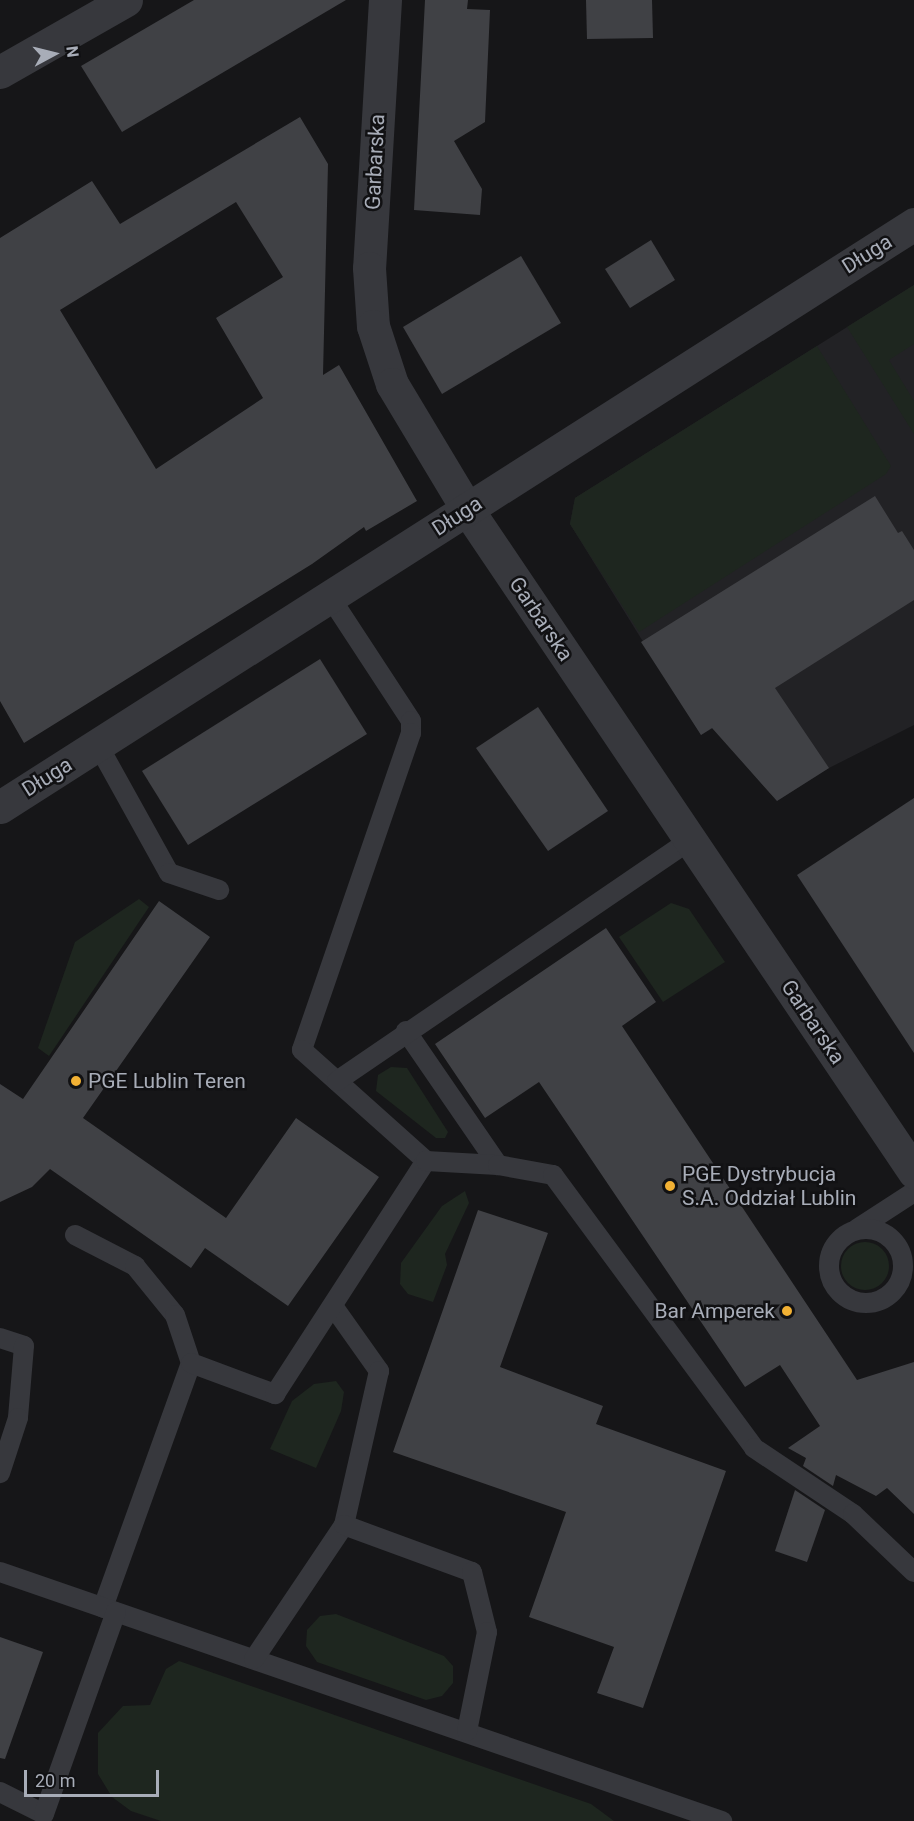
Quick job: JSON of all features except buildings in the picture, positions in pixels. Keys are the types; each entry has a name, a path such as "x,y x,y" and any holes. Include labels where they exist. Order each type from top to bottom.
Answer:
{"street":[{"path":"0,72 126,0"},
{"name":"Garbarska","path":"385,0 369,268 373,326 392,384 467,509 690,840 911,1187"},
{"name":"Długa","path":"0,807 914,224"}],"lane":[{"path":"330,597 411,721 410,743 302,1050 426,1161 498,1165 553,1175 754,1448 853,1514 914,1572"},
{"path":"98,745 169,873 219,890"},
{"path":"337,1081 406,1031 690,840"},
{"path":"406,1031 498,1165"},
{"path":"191,1363 275,1394 426,1161"},
{"path":"911,1187 893,1222 896,1244 903,1264 897,1285 880,1300 858,1302 839,1291 829,1272 832,1250 838,1241 911,1187"},
{"path":"857,1229 878,1231 896,1244"},
{"path":"0,1792 44,1814 191,1363 175,1315 135,1266 75,1235"},
{"path":"254,1659 344,1525 379,1371 333,1306"},
{"path":"0,1338 24,1346 18,1418 0,1473"},
{"path":"344,1525 472,1572 487,1632 467,1731"},
{"path":"0,1572 467,1731 682,1815 722,1821"}],"shaded area":[{"path":"914,285 914,725 829,768 777,801 713,728 701,735 570,524 575,498"},
{"path":"914,285 914,344 889,360 914,401 914,434 847,327"},
{"path":"817,346 891,466 886,474 639,632 570,524 575,498"},
{"path":"139,899 149,907 49,1056 38,1048 75,942"},
{"path":"671,903 689,909 725,962 663,1002 619,937"},
{"path":"391,1067 407,1068 448,1132 445,1138 436,1138 376,1091 378,1075"},
{"path":"465,1191 469,1203 445,1254 447,1265 433,1302 408,1294 400,1284 401,1263 442,1206"},
{"path":"860,1242 870,1242 882,1249 889,1261 889,1271 882,1283 870,1290 860,1290 845,1279 841,1271 841,1261 852,1246"},
{"path":"336,1381 344,1392 341,1411 316,1468 270,1449 292,1401 314,1384"},
{"path":"336,1614 444,1656 453,1666 453,1683 442,1696 426,1700 317,1662 306,1646 307,1630 320,1616"},
{"path":"179,1661 591,1804 614,1821 161,1821 131,1811 112,1797 98,1774 98,1733 123,1706 150,1705 166,1669"}],"place":[{"name":"PGE Lublin Teren","path":"76,1081"},
{"name":"PGE Dystrybucja S.A. Oddział Lublin","path":"670,1186"},
{"name":"Bar Amperek","path":"787,1311"}]}
